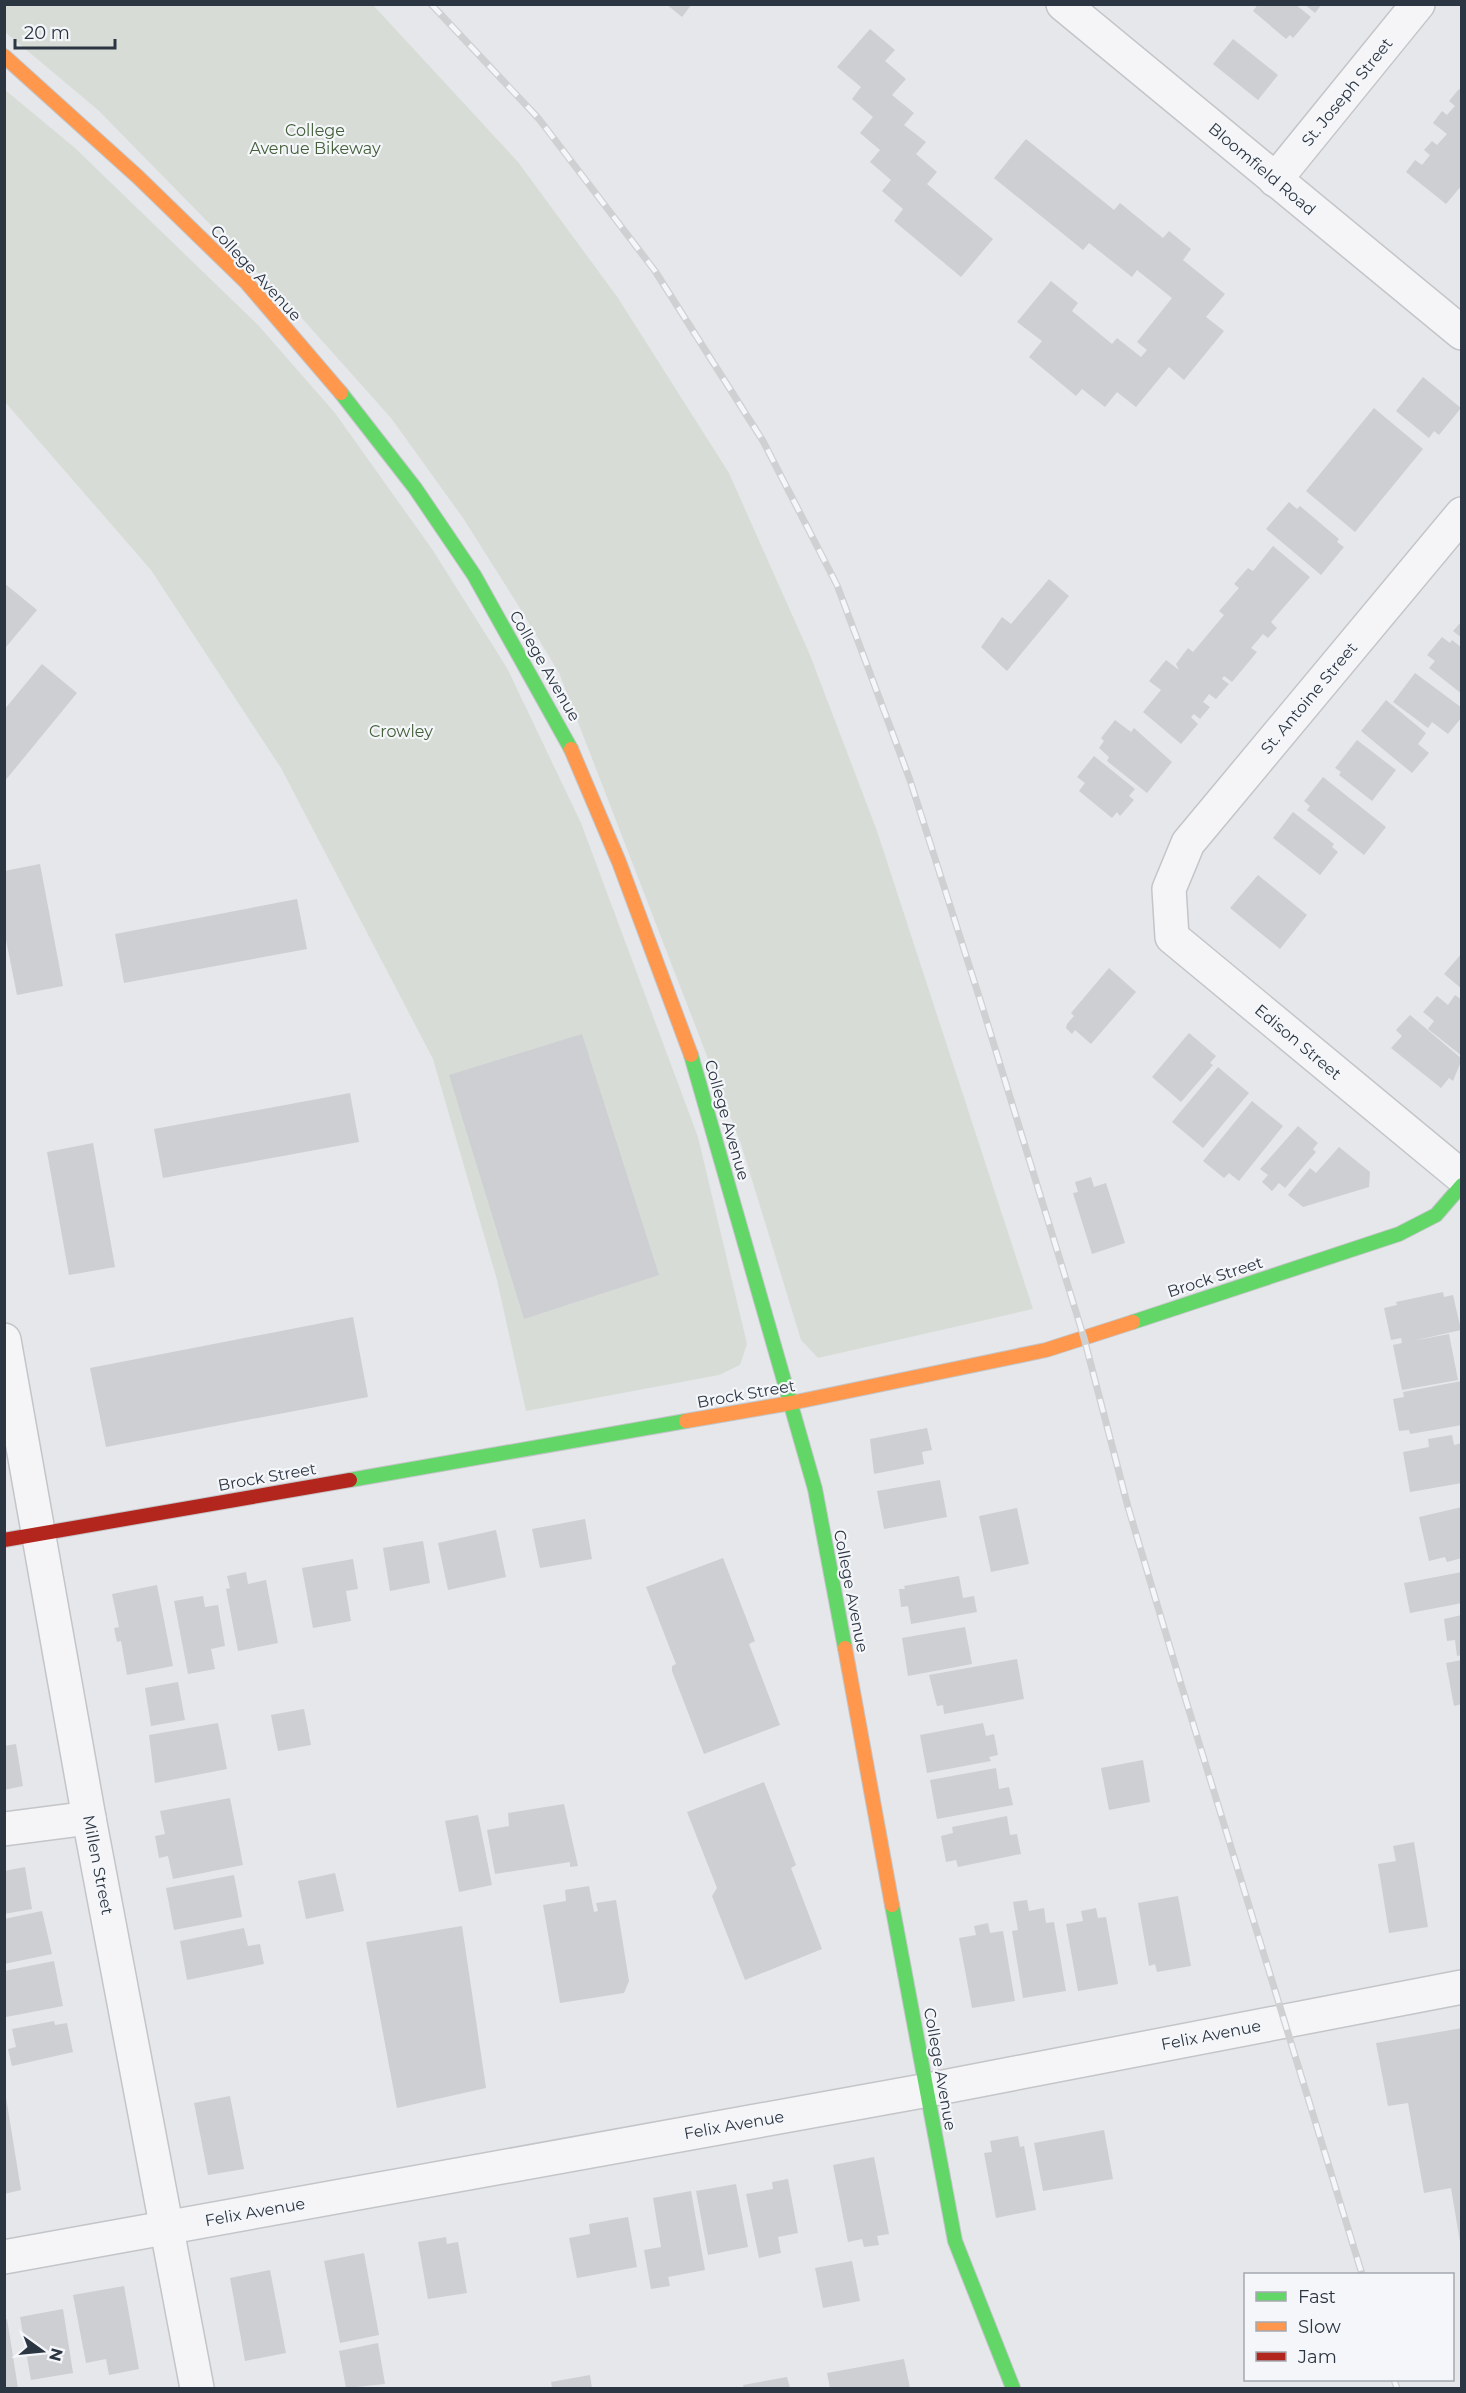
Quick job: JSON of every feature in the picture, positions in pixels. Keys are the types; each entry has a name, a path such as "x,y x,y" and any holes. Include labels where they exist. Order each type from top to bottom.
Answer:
{"street":[{"name":"Bloomfield Road","path":"1064,4 1461,333"},
{"name":"St. Joseph Street","path":"1275,180 1418,4"},
{"name":"College Avenue","path":"4,56 138,177 246,282 352,406 415,488 467,566 546,698 565,736 619,862 696,1066 815,1489 956,2241 1013,2388"},
{"name":"St. Antoine Street","path":"1169,890 1188,843 1461,514"},
{"name":"Edison Street","path":"1169,890 1172,937 1461,1177"},
{"name":"Brock Street","path":"4,1540 791,1403 1046,1350 1400,1234 1436,1215 1461,1185"},
{"name":"Millen Street","path":"4,1340 89,1818 197,2388"},
{"path":"4,1829 89,1818"},
{"name":"Felix Avenue","path":"4,2257 928,2090 1461,1987"}],"green space":[{"name":"College Avenue Bikeway","path":"4,5 373,5 518,162 618,298 729,473 810,655 877,831 1033,1309 818,1358 801,1340 741,1144 559,673 463,518 391,418 299,315 98,110 5,32"},
{"name":"Crowley","path":"4,89 75,148 258,325 335,413 432,549 507,668 581,823 698,1137 747,1344 740,1365 719,1375 526,1411 497,1280 433,1059 281,768 151,570 5,402"}],"building":[{"path":"666,4 692,4 682,17"},
{"path":"1258,4 1295,4 1311,17 1293,38 1290,35 1286,39 1253,11"},
{"path":"1304,4 1322,4 1315,13"},
{"path":"870,29 895,50 885,61 906,79 892,95 914,113 904,125 926,142 916,154 937,172 927,184 993,239 961,277 894,221 903,209 882,191 891,180 870,162 880,150 860,133 873,117 852,99 861,87 837,67"},
{"path":"1233,39 1278,75 1258,100 1213,64"},
{"path":"1459,89 1462,91 1462,185 1446,204 1406,172 1415,160 1422,165 1430,155 1424,150 1432,141 1437,145 1447,134 1433,123 1442,111 1447,115 1455,106 1449,101"},
{"path":"1026,139 1114,210 1120,203 1163,238 1169,231 1191,249 1183,260 1225,294 1206,317 1224,331 1184,380 1169,367 1136,407 1117,392 1105,407 1082,389 1076,396 1029,357 1042,341 1017,322 1051,281 1078,303 1072,311 1112,344 1117,338 1141,357 1147,350 1137,342 1172,298 1137,270 1132,277 1089,243 1083,250 994,178"},
{"path":"1423,377 1461,408 1439,435 1434,431 1429,438 1396,411"},
{"path":"1374,408 1423,449 1355,532 1306,491"},
{"path":"1289,502 1297,509 1300,506 1339,539 1337,542 1344,547 1321,575 1266,529"},
{"path":"1273,546 1310,577 1271,622 1277,628 1268,638 1263,634 1251,648 1257,652 1232,682 1224,676 1222,679 1229,684 1216,699 1209,694 1203,702 1210,707 1200,719 1194,714 1191,717 1198,724 1181,744 1143,712 1161,690 1149,681 1166,660 1179,670 1176,664 1188,648 1193,652 1224,615 1219,611 1239,588 1234,584 1248,568 1253,571"},
{"path":"1049,579 1069,596 1007,671 981,647 1002,617 1011,624"},
{"path":"4,583 37,610 6,647 4,645"},
{"path":"1462,621 1462,638 1453,631"},
{"path":"1442,637 1450,643 1452,640 1462,648 1462,694 1429,668 1435,661 1427,655"},
{"path":"42,664 77,693 4,782 4,710"},
{"path":"1415,673 1462,708 1462,717 1448,734 1432,722 1428,728 1393,702"},
{"path":"1386,700 1426,733 1418,744 1429,753 1412,773 1361,731"},
{"path":"1115,720 1131,732 1134,728 1172,762 1147,793 1107,761 1109,757 1099,748 1104,741 1101,738"},
{"path":"1357,740 1396,770 1372,801 1339,775 1341,772 1335,768"},
{"path":"1094,756 1135,789 1129,796 1134,800 1120,816 1117,812 1112,818 1079,791 1085,783 1077,777"},
{"path":"1323,777 1386,827 1364,855 1307,810 1310,806 1304,801"},
{"path":"1293,812 1334,844 1332,847 1338,852 1320,875 1273,838"},
{"path":"40,864 63,986 17,995 4,930 4,871"},
{"path":"1258,875 1307,915 1280,949 1230,908"},
{"path":"297,899 307,949 124,983 115,934"},
{"path":"1462,953 1462,989 1444,974"},
{"path":"1109,968 1136,992 1091,1044 1075,1030 1072,1034 1066,1028 1074,1016 1071,1013"},
{"path":"1455,995 1462,1000 1462,1056 1428,1029 1434,1021 1423,1012 1437,996 1448,1005"},
{"path":"1410,1015 1462,1059 1453,1081 1449,1078 1441,1088 1391,1048 1402,1036 1396,1030"},
{"path":"1189,1033 1216,1056 1210,1063 1213,1065 1181,1102 1152,1077"},
{"path":"582,1034 659,1275 524,1319 449,1075"},
{"path":"1218,1067 1249,1093 1203,1148 1172,1122"},
{"path":"350,1093 359,1142 163,1178 154,1129"},
{"path":"1252,1101 1283,1126 1239,1181 1229,1173 1224,1178 1203,1161"},
{"path":"1298,1126 1318,1143 1313,1149 1316,1152 1285,1188 1279,1183 1272,1191 1262,1182 1268,1175 1260,1169"},
{"path":"93,1143 115,1267 69,1275 47,1152"},
{"path":"1339,1147 1370,1172 1369,1187 1303,1207 1288,1195 1310,1168 1316,1173"},
{"path":"1091,1177 1094,1187 1106,1183 1125,1243 1092,1254 1073,1193 1078,1192 1075,1182"},
{"path":"1443,1292 1444,1297 1453,1295 1461,1330 1412,1341 1449,1334 1458,1380 1402,1390 1393,1345 1402,1343 1401,1338 1391,1340 1384,1308 1397,1305 1396,1302"},
{"path":"353,1317 368,1397 106,1447 90,1368"},
{"path":"1462,1381 1462,1425 1410,1434 1409,1430 1399,1431 1393,1399 1404,1397 1403,1392"},
{"path":"927,1428 932,1450 922,1452 924,1464 874,1474 870,1439"},
{"path":"1452,1435 1454,1445 1462,1443 1462,1483 1410,1492 1403,1452 1429,1447 1428,1439"},
{"path":"940,1480 947,1517 884,1529 877,1491"},
{"path":"1462,1507 1462,1558 1447,1562 1445,1557 1429,1561 1419,1517"},
{"path":"1017,1508 1029,1564 991,1572 979,1516"},
{"path":"585,1519 592,1559 540,1568 532,1529"},
{"path":"496,1530 506,1577 448,1590 438,1543"},
{"path":"423,1541 430,1583 390,1591 383,1548"},
{"path":"723,1558 755,1641 749,1644 780,1725 704,1754 672,1671 672,1666 676,1664 646,1587"},
{"path":"353,1559 358,1589 346,1591 351,1621 313,1628 302,1568"},
{"path":"246,1572 248,1584 266,1580 278,1643 238,1651 226,1589 230,1588 227,1576"},
{"path":"1462,1572 1462,1603 1410,1613 1404,1583"},
{"path":"959,1576 963,1598 974,1596 977,1612 911,1624 908,1606 901,1607 899,1589 905,1589 904,1586"},
{"path":"157,1585 173,1666 127,1675 121,1641 117,1642 114,1628 119,1627 112,1594"},
{"path":"203,1596 205,1607 218,1605 225,1646 211,1649 215,1669 188,1674 174,1601"},
{"path":"1462,1615 1462,1655 1457,1656 1455,1640 1447,1641 1444,1619"},
{"path":"965,1627 972,1664 908,1676 902,1638"},
{"path":"1017,1659 1024,1699 944,1714 943,1705 937,1706 929,1675"},
{"path":"1462,1660 1462,1704 1454,1706 1446,1663"},
{"path":"178,1682 185,1720 151,1726 145,1688"},
{"path":"304,1709 311,1745 278,1751 271,1715"},
{"path":"218,1723 227,1769 155,1783 149,1735"},
{"path":"983,1723 986,1736 994,1734 998,1755 989,1757 991,1761 927,1773 920,1735"},
{"path":"16,1744 23,1786 4,1790 4,1746"},
{"path":"1143,1760 1150,1802 1109,1810 1101,1768"},
{"path":"996,1768 999,1789 1009,1787 1013,1805 937,1819 930,1780"},
{"path":"764,1782 796,1865 791,1868 822,1949 745,1980 712,1896 717,1888 687,1812"},
{"path":"230,1798 243,1865 173,1879 168,1856 159,1858 155,1836 165,1834 160,1811"},
{"path":"564,1804 578,1866 570,1867 570,1862 495,1874 487,1830 509,1826 508,1813"},
{"path":"478,1815 492,1885 459,1892 445,1821"},
{"path":"1007,1816 1010,1835 1017,1834 1021,1854 958,1867 956,1860 946,1862 941,1836 953,1833 952,1827"},
{"path":"1414,1842 1428,1927 1389,1933 1378,1864 1396,1861 1393,1846"},
{"path":"25,1867 32,1909 4,1914 4,1871"},
{"path":"335,1873 344,1911 306,1919 298,1881"},
{"path":"234,1875 242,1917 174,1930 166,1888"},
{"path":"589,1886 594,1912 598,1911 596,1903 616,1900 629,1981 624,1993 560,2003 543,1905 566,1901 565,1890"},
{"path":"1178,1896 1191,1966 1157,1972 1155,1964 1149,1966 1138,1903"},
{"path":"1027,1900 1029,1911 1044,1908 1046,1923 1054,1922 1066,1991 1023,1998 1012,1931 1018,1930 1013,1902"},
{"path":"1096,1908 1098,1918 1106,1917 1118,1984 1078,1991 1066,1924 1083,1921 1081,1911"},
{"path":"42,1911 52,1954 4,1964 4,1919"},
{"path":"988,1923 990,1933 1003,1931 1015,2001 972,2008 959,1938 976,1935 974,1926"},
{"path":"462,1926 486,2088 397,2108 366,1942"},
{"path":"244,1928 248,1946 260,1944 264,1964 187,1980 180,1941"},
{"path":"54,1961 63,2006 6,2017 4,1971"},
{"path":"54,2021 55,2025 67,2023 73,2052 12,2066 8,2049 16,2047 12,2029"},
{"path":"1462,2028 1462,2242 1460,2242 1451,2188 1424,2193 1408,2103 1388,2106 1376,2043"},
{"path":"4,2085 21,2190 4,2194"},
{"path":"230,2096 244,2169 208,2175 194,2103"},
{"path":"1104,2130 1113,2179 1043,2191 1034,2143"},
{"path":"1018,2136 1020,2147 1024,2146 1036,2210 996,2218 984,2153 992,2152 990,2141"},
{"path":"874,2157 889,2234 877,2236 879,2245 864,2247 862,2239 848,2242 833,2165"},
{"path":"788,2179 798,2233 778,2237 781,2253 759,2258 746,2194 773,2189 772,2182"},
{"path":"736,2184 748,2247 708,2255 696,2191"},
{"path":"691,2191 705,2270 668,2277 670,2286 651,2289 644,2250 661,2247 653,2198"},
{"path":"628,2217 637,2267 577,2278 569,2238 590,2234 589,2224"},
{"path":"446,2237 447,2244 458,2242 467,2293 428,2299 418,2242"},
{"path":"364,2253 379,2335 340,2343 324,2261"},
{"path":"852,2261 860,2301 823,2308 815,2268"},
{"path":"270,2270 286,2353 245,2361 230,2278"},
{"path":"124,2286 139,2369 109,2375 106,2359 86,2363 73,2295"},
{"path":"63,2309 73,2373 31,2380 20,2317"},
{"path":"7,2319 18,2388 4,2388 4,2320"},
{"path":"378,2343 385,2384 346,2388 339,2351"},
{"path":"904,2359 910,2388 830,2388 827,2373"},
{"path":"590,2375 592,2388 552,2388 551,2382"},
{"path":"787,2377 790,2388 744,2388 743,2385"}],"railway":[{"path":"431,4 539,119 655,271 763,441 837,585 910,780 983,1009 1084,1338 1128,1507 1180,1681 1362,2273"},
{"path":"1394,2381 1397,2388"}],"traffic: fast":[{"path":"341,393 415,488 474,575 571,749"},
{"path":"691,1055 815,1489 845,1648"},
{"path":"1133,1322 1399,1234 1436,1215 1462,1185"},
{"path":"350,1480 686,1421"},
{"path":"892,1905 955,2241 1013,2388"}],"traffic: slow":[{"path":"4,56 138,177 246,282 341,393"},
{"path":"571,749 619,862 691,1055"},
{"path":"686,1421 791,1403 1046,1350 1133,1322"},
{"path":"845,1648 892,1905"}],"traffic: jam":[{"path":"4,1540 350,1480"}]}
